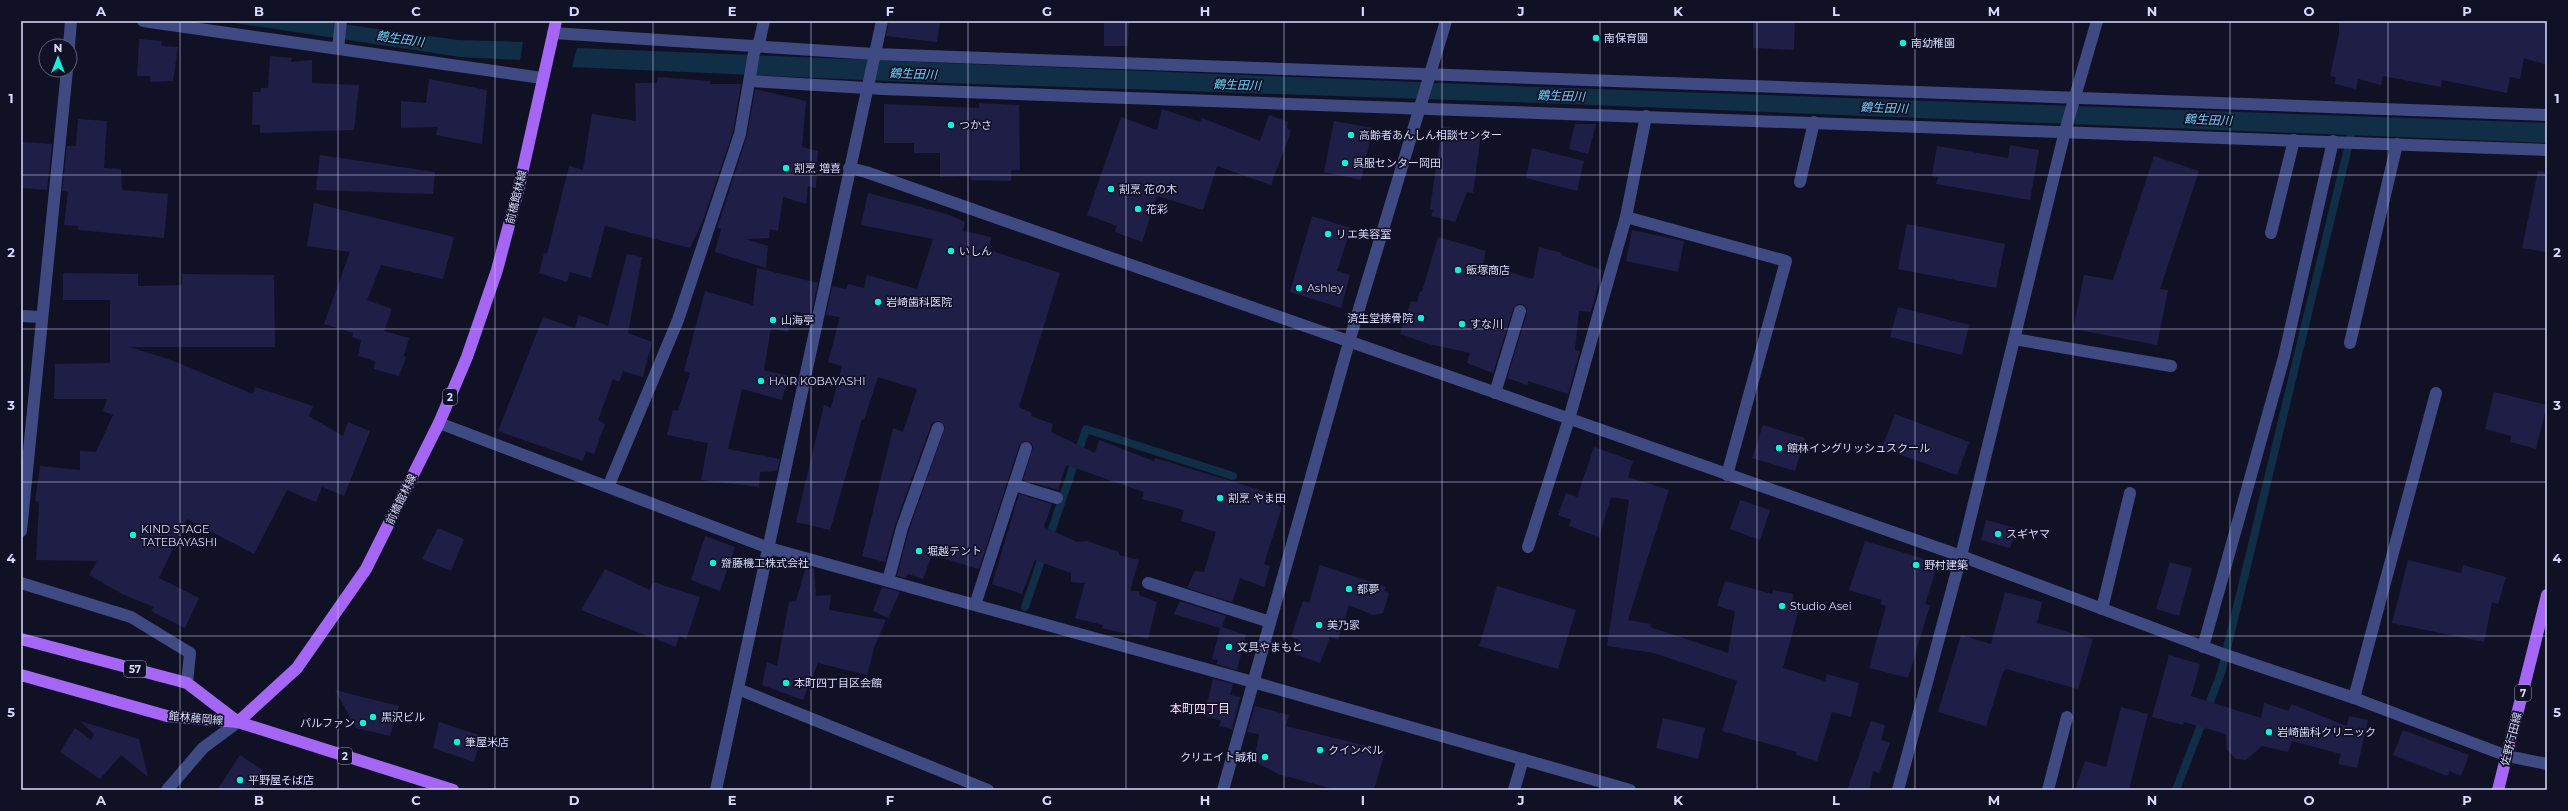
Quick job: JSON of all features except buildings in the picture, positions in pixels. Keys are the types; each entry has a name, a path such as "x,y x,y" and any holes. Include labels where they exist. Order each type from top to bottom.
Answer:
{"main road":[{"name":"前橋館林線","path":"238,722 296,668 366,569 439,423 467,357 497,270 519,187 554,27"},
{"name":"佐野行田線","path":"2498,790 2547,595"},
{"name":"館林藤岡線","path":"21,639 187,683 238,722"},
{"name":"館林藤岡線","path":"21,675 167,716 238,722"},
{"name":"2","path":"238,722 452,790"}],"street":[{"path":"70,38 71,21"},
{"path":"143,21 339,44 542,78"},
{"path":"339,44 341,21"},
{"path":"608,487 678,320 740,134 755,50 764,21"},
{"path":"716,790 769,548 849,168 882,21"},
{"path":"1223,790 1349,342 1446,21"},
{"path":"1898,790 1960,556 2066,128 2097,21"},
{"path":"554,27 755,50 874,56 2075,100 2547,115"},
{"path":"21,531 24,464 42,318 65,78"},
{"path":"750,79 1646,116 2066,128 2294,140 2547,150"},
{"path":"1528,547 1569,419 1626,217 1646,116"},
{"path":"1800,182 1814,122"},
{"path":"2271,233 2294,140"},
{"path":"2203,647 2284,357 2333,141"},
{"path":"2350,342 2397,144"},
{"path":"849,168 873,174 1495,394 1960,556 2203,647 2354,698 2507,756 2547,764"},
{"path":"1626,217 1786,261 1727,475"},
{"path":"1495,394 1520,311"},
{"path":"21,316 42,318"},
{"path":"2014,339 2171,366"},
{"path":"2354,698 2436,394"},
{"path":"439,423 769,548 1253,682 1630,790"},
{"path":"888,581 902,528 938,428"},
{"path":"975,605 1026,448"},
{"path":"1014,485 1057,498"},
{"path":"2102,609 2130,493"},
{"path":"21,583 131,617 190,653 187,683"},
{"path":"1148,583 1270,622"},
{"path":"738,689 988,790"},
{"path":"2048,790 2067,716"},
{"path":"167,790 203,748 238,722"},
{"path":"1514,790 1524,759"}],"water":[{"name":"鶴生田川","path":"222,21 320,21 458,40 523,42 520,60 460,57"},
{"name":"鶴生田川","path":"577,48 1539,87 2547,123 2547,143 1542,103 887,81 572,67"}],"waterway":[{"path":"2176,790 2221,673 2353,127"},
{"path":"1048,541 1086,429 1233,476"},
{"path":"1025,607 1044,552"}],"place":[{"name":"南保育園","path":"1596,38"},
{"name":"南幼稚園","path":"1903,43"},
{"name":"つかさ","path":"951,125"},
{"name":"高齢者あんしん相談センター","path":"1351,135"},
{"name":"呉服センター岡田","path":"1345,163"},
{"name":"割烹 増喜","path":"786,168"},
{"name":"割烹 花の木","path":"1111,189"},
{"name":"花彩","path":"1138,209"},
{"name":"リエ美容室","path":"1328,234"},
{"name":"いしん","path":"951,251"},
{"name":"飯塚商店","path":"1458,270"},
{"name":"Ashley","path":"1299,288"},
{"name":"岩崎歯科医院","path":"878,302"},
{"name":"済生堂接骨院","path":"1421,318"},
{"name":"山海亭","path":"773,320"},
{"name":"すな川","path":"1462,324"},
{"name":"HAIR KOBAYASHI","path":"761,381"},
{"name":"館林イングリッシュスクール","path":"1779,448"},
{"name":"割烹 やま田","path":"1220,498"},
{"name":"スギヤマ","path":"1998,534"},
{"name":"KIND STAGE TATEBAYASHI","path":"133,535"},
{"name":"堀越テント","path":"919,551"},
{"name":"齋藤機工株式会社","path":"713,563"},
{"name":"野村建築","path":"1916,565"},
{"name":"都夢","path":"1349,589"},
{"name":"Studio Asei","path":"1782,606"},
{"name":"美乃家","path":"1319,625"},
{"name":"文具やまもと","path":"1229,647"},
{"name":"本町四丁目区会館","path":"786,683"},
{"name":"黒沢ビル","path":"373,717"},
{"name":"パルファン","path":"363,723"},
{"name":"岩崎歯科クリニック","path":"2269,732"},
{"name":"筆屋米店","path":"457,742"},
{"name":"クインベル","path":"1320,750"},
{"name":"クリエイト誠和","path":"1265,757"},
{"name":"平野屋そば店","path":"240,780"}],"district":[{"name":"本町四丁目","path":"1200,709"}]}
